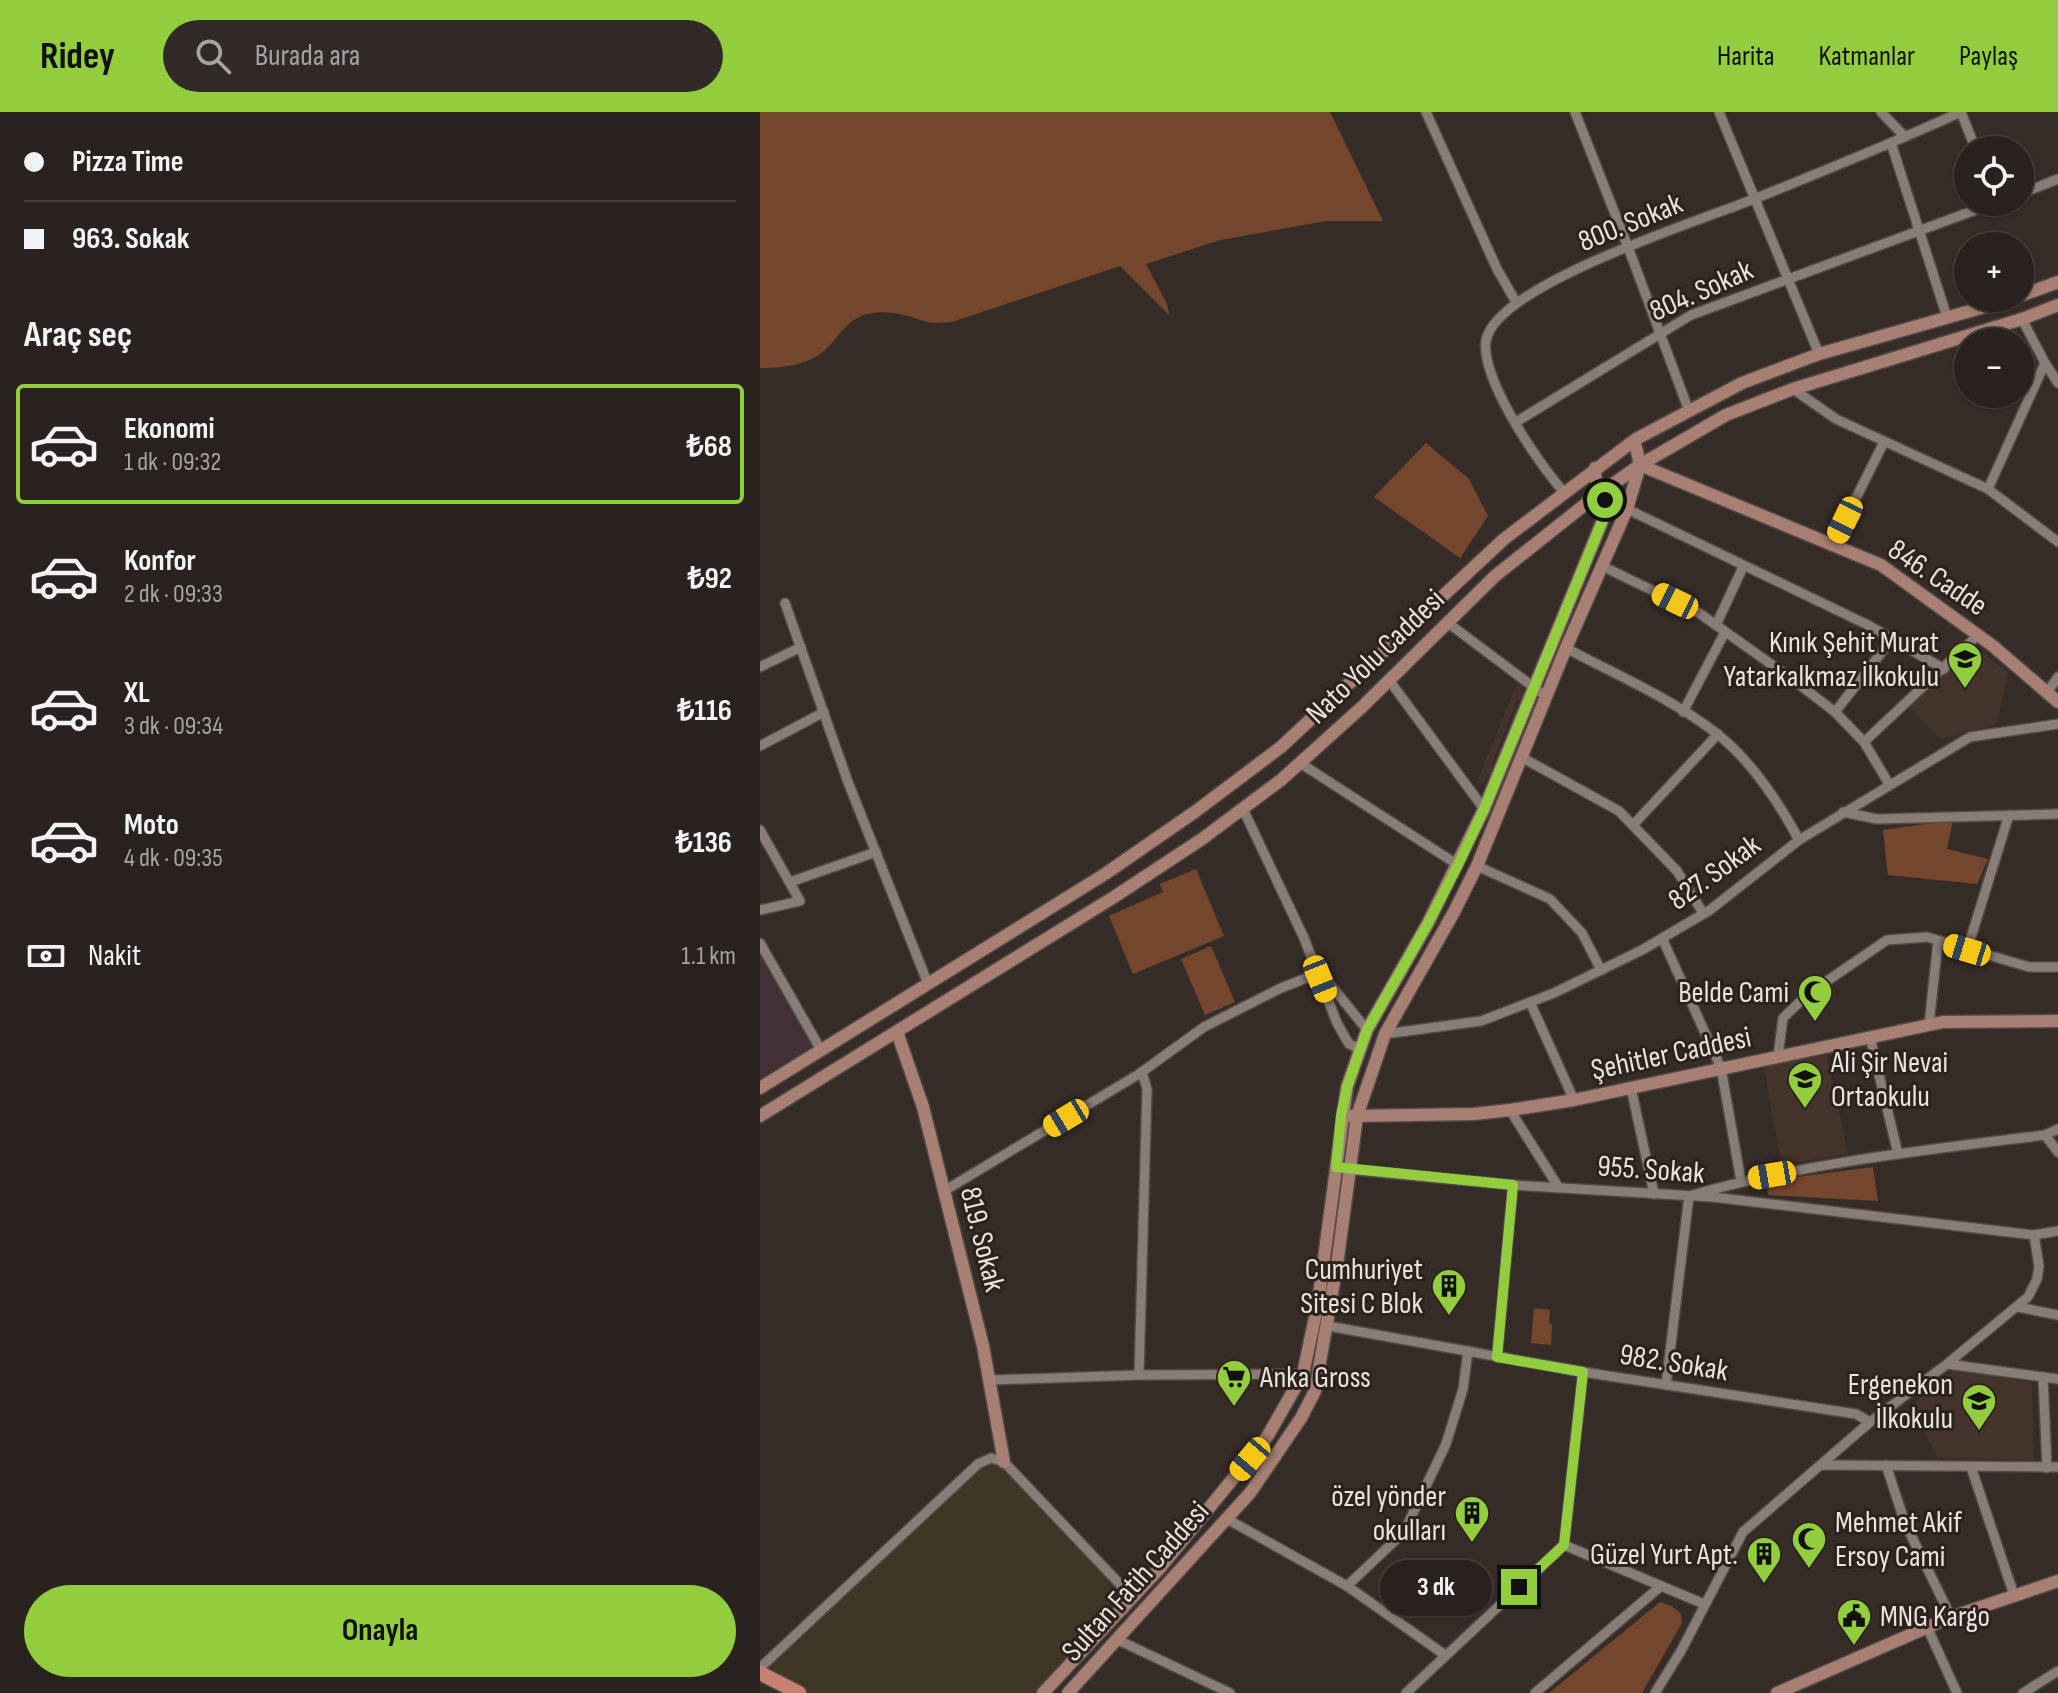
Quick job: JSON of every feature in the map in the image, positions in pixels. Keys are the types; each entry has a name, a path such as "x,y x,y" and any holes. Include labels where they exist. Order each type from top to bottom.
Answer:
{"main road":[{"name":"Nato Yolu Caddesi","path":"2034,291 2058,282"},
{"name":"Nato Yolu Caddesi","path":"760,1116 1139,881 1243,809 1300,763 1495,576 1640,465 1726,415 1793,389 2022,319 2058,305"},
{"name":"Nato Yolu Caddesi","path":"760,1088 1105,874 1196,811 1281,747 1504,539 1629,444 1742,383 1819,354 1965,312"},
{"path":"1629,444 1636,447 1640,465"},
{"name":"Sultan Fatih Caddesi","path":"1068,1693 1250,1493 1301,1418 1315,1391 1328,1326 1357,1116 1385,1034 1477,866 1627,509 1640,465"},
{"name":"846. Cadde","path":"1640,465 1881,565 1978,635 2058,702"},
{"path":"1595,468 1595,478 1605,490"},
{"name":"Sultan Fatih Caddesi","path":"1043,1693 1133,1598 1267,1437 1303,1374 1318,1303 1347,1087 1367,1030 1428,923 1484,809 1602,522 1605,490"},
{"name":"Şehitler Caddesi","path":"1341,1115 1474,1114 1510,1110 1574,1100 1943,1022 2058,1021"},
{"name":"819. Sokak","path":"897,1032 923,1107 944,1191 991,1380 1004,1462"},
{"path":"1777,1693 1951,1617 2058,1581"},
{"path":"760,1671 799,1693"}],"street":[{"path":"1426,112 1497,269 1516,302"},
{"path":"1575,112 1689,411"},
{"path":"1719,112 1819,354"},
{"path":"1881,112 1905,137"},
{"path":"1961,112 1970,136"},
{"name":"800. Sokak","path":"1564,492 1545,472 1524,441 1490,374 1484,351 1487,336 1496,319 1516,302 1585,265 1754,199 1961,112"},
{"path":"1891,143 1947,317"},
{"path":"2034,188 2058,179"},
{"name":"804. Sokak","path":"1516,422 1691,315 1959,216"},
{"path":"2022,319 2058,383"},
{"path":"1988,489 2045,363"},
{"path":"1793,389 1836,419 1988,489 2058,542"},
{"path":"1832,546 1884,442"},
{"path":"1627,509 1892,639 1944,669"},
{"path":"1602,566 1699,613 1835,712 1864,742 1889,784"},
{"path":"1716,625 1743,567"},
{"path":"785,603 928,984"},
{"path":"1448,623 1547,697"},
{"path":"1683,712 1725,632"},
{"path":"1864,742 1978,635"},
{"path":"1835,712 1892,639"},
{"path":"760,667 801,647"},
{"path":"1566,648 1718,734 1760,778 1783,810 1799,840"},
{"path":"2048,691 2058,677"},
{"path":"1389,680 1484,809"},
{"path":"760,746 824,712"},
{"name":"827. Sokak","path":"1385,1034 1481,1021 1601,970 1703,913 1799,840 1970,737 2058,724"},
{"path":"1633,825 1718,734"},
{"path":"1523,758 1619,811 1677,871 1703,913"},
{"path":"1300,763 1458,865"},
{"path":"1243,809 1304,938 1337,1023 1349,1044 1360,1049"},
{"path":"1843,812 1877,819 2058,814"},
{"path":"1967,950 2009,815"},
{"path":"760,830 800,901 760,910"},
{"path":"790,882 876,852"},
{"path":"1477,866 1550,899 1582,933 1601,970"},
{"path":"1778,1056 1783,1018 1824,981 1887,940 1927,937 2029,967 2058,967"},
{"path":"1662,938 1721,1068 1741,1181"},
{"path":"1929,1025 1938,941"},
{"path":"760,943 821,1050"},
{"path":"944,1191 1142,1072 1204,1027 1309,977 1330,984 1367,1030"},
{"path":"1530,1002 1574,1100"},
{"path":"1870,1037 1898,1154"},
{"path":"1139,1375 1147,1089 1142,1072"},
{"path":"1631,1088 1654,1194"},
{"path":"1510,1110 1559,1188"},
{"path":"1666,1385 1689,1196 1741,1181 1898,1154 2045,1135 2058,1129"},
{"path":"2045,1135 2058,1152"},
{"name":"955. Sokak","path":"1336,1167 1513,1185 1689,1196 2034,1235 2058,1231"},
{"path":"1497,1357 1513,1185"},
{"path":"1655,1693 1681,1651 1743,1532 1870,1422 2028,1297 2037,1279 2039,1266 2034,1235"},
{"path":"2018,1307 2058,1315"},
{"name":"982. Sokak","path":"1328,1326 1583,1372 1856,1414 1870,1422"},
{"path":"1347,1586 1404,1532 1446,1444 1463,1389 1468,1351"},
{"path":"1947,1364 2058,1379"},
{"path":"1406,1693 1564,1545 1583,1372"},
{"path":"991,1380 1303,1374"},
{"path":"2043,1377 2047,1468"},
{"path":"760,1671 978,1464 991,1458 1004,1462 1133,1598"},
{"path":"1822,1465 2058,1467"},
{"path":"1886,1465 1905,1523 1951,1617"},
{"path":"1971,1467 2014,1595"},
{"path":"1227,1519 1347,1586 1445,1655"},
{"path":"1564,1545 1704,1604"},
{"path":"1535,1693 1661,1586"},
{"path":"1927,1627 1957,1693"},
{"path":"1116,1639 1230,1693"},
{"path":"2023,1693 2058,1671"}],"shaded area":[{"path":"760,112 1330,112 1383,221 1326,221 1220,240 1146,264 1167,304 1169,315 1120,266 952,322 930,323 890,312 867,314 852,321 826,349 813,358 791,366 760,368"},
{"path":"1426,443 1469,479 1488,516 1460,558 1374,497"},
{"name":"Kınık Şehit Murat Yatarkalkmaz İlkokulu","path":"1972,645 2008,672 1997,724 1940,739 1908,707"},
{"path":"1518,680 1524,683 1520,692 1527,695 1544,702 1553,695 1513,796 1507,793 1511,783 1488,774 1483,784 1477,782","holes":["1517,700 1541,709 1514,776 1506,773 1508,766 1498,769 1491,766"]},
{"path":"1953,820 1947,849 1988,859 1977,884 1888,875 1883,830"},
{"path":"1196,869 1224,936 1133,974 1109,916 1163,892 1160,884"},
{"path":"760,943 821,1050 760,1088"},
{"path":"1211,946 1235,1002 1205,1015 1181,959"},
{"name":"Ali Şir Nevai Ortaokulu","path":"1827,1055 1848,1154 1781,1165 1764,1066"},
{"path":"1873,1167 1878,1201 1768,1195 1766,1181"},
{"path":"1534,1308 1550,1310 1551,1345 1531,1343"},
{"name":"Ergenekon İlkokulu","path":"1955,1370 2032,1383 2034,1460 1938,1458 1911,1405"},
{"path":"991,1458 1004,1462 1133,1598 1043,1693 799,1693 760,1668"},
{"path":"1660,1602 1681,1613 1682,1623 1642,1693 1549,1693"}],"place":[{"name":"Kınık Şehit Murat Yatarkalkmaz İlkokulu","path":"1965,690"},
{"name":"Belde Cami","path":"1815,1023"},
{"name":"Ali Şir Nevai Ortaokulu","path":"1805,1110"},
{"name":"Cumhuriyet Sitesi C Blok","path":"1449,1317"},
{"name":"Anka Gross","path":"1234,1408"},
{"name":"Ergenekon İlkokulu","path":"1979,1432"},
{"name":"özel yönder okulları","path":"1472,1544"},
{"name":"Mehmet Akif Ersoy Cami","path":"1809,1570"},
{"name":"Güzel Yurt Apt.","path":"1764,1585"},
{"name":"MNG Kargo","path":"1854,1647"}],"route":[{"path":"1519,1587 1564,1545 1583,1372 1497,1357 1513,1185 1336,1167 1347,1087 1367,1030 1428,923 1484,809 1602,522 1605,500"}]}
